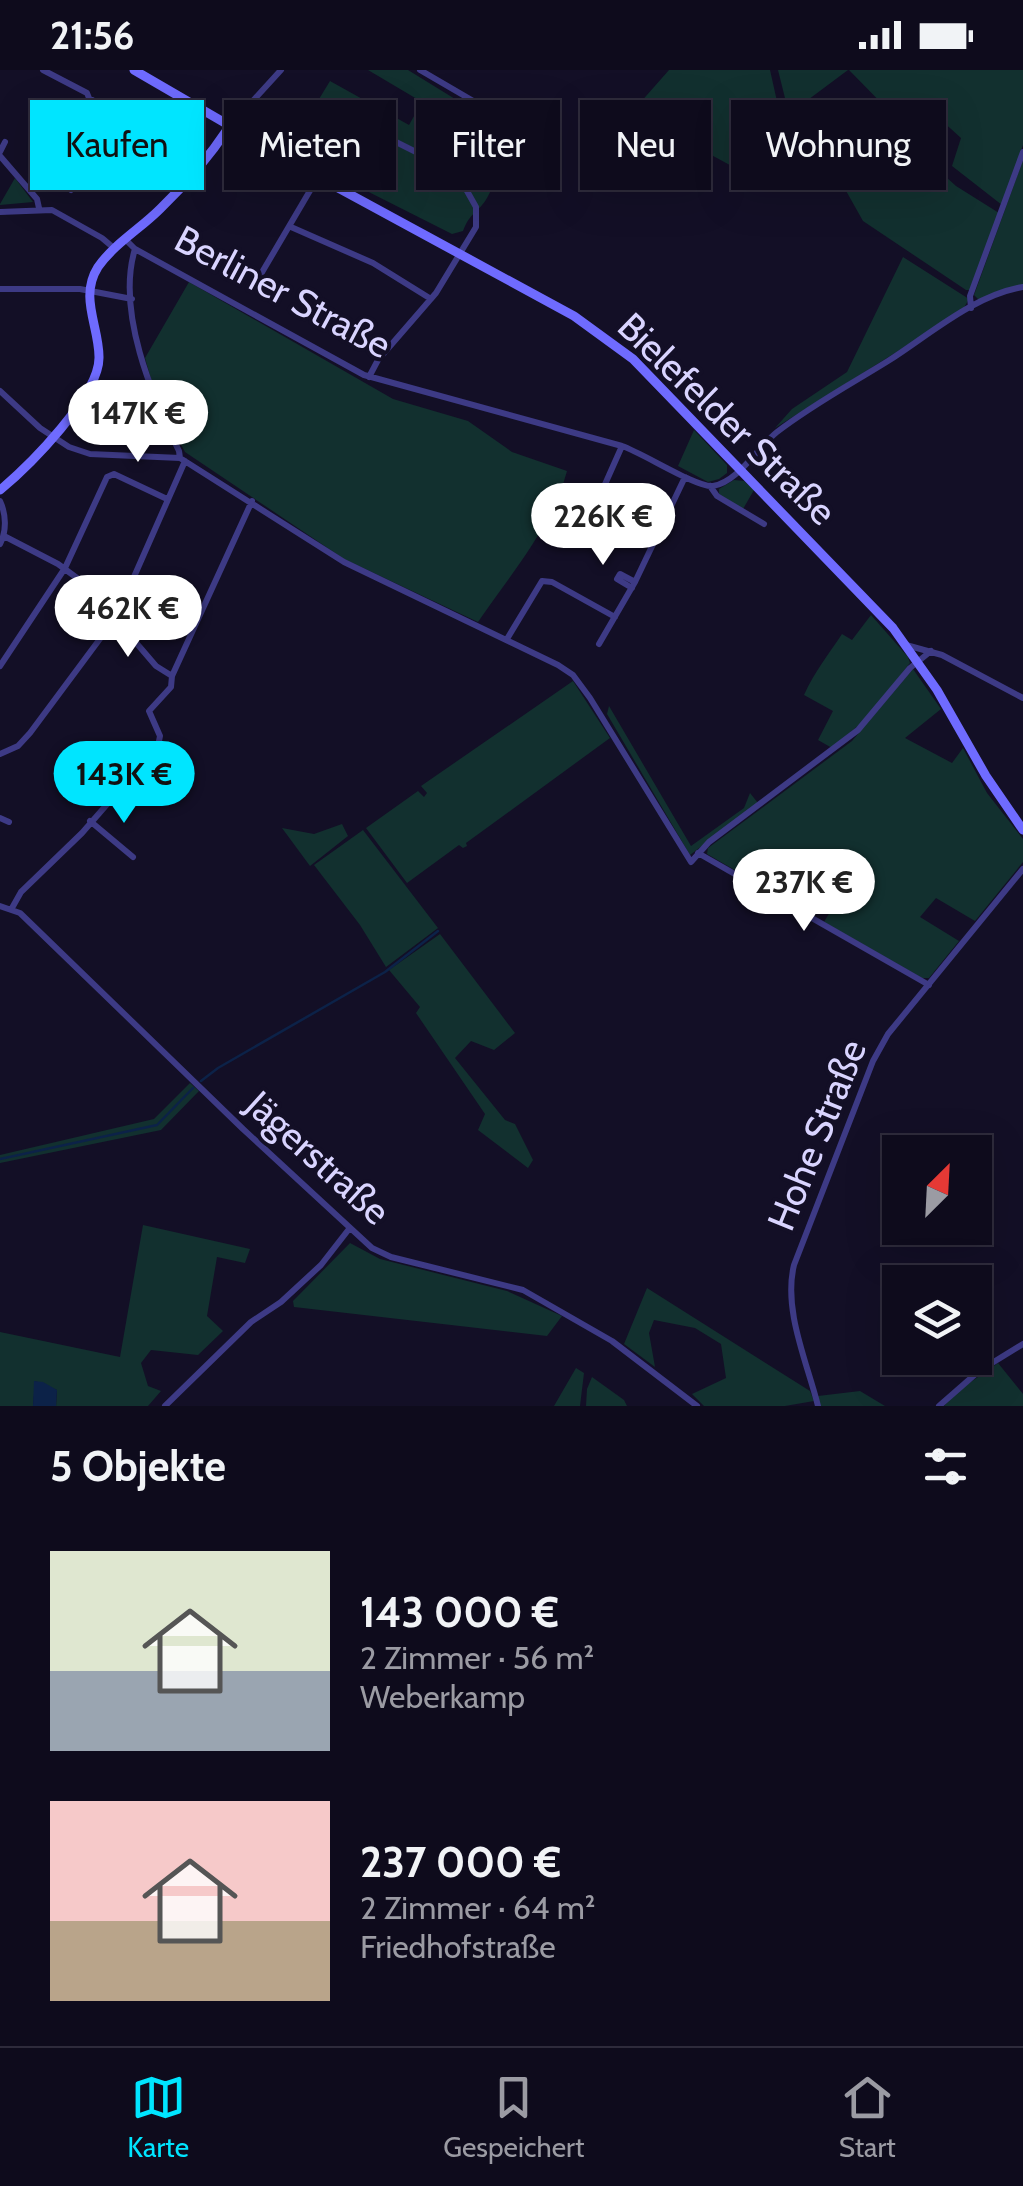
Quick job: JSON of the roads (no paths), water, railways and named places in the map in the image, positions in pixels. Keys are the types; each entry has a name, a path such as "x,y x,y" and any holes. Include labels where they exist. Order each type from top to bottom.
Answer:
{"main road":[{"name":"Bielefelder Straße","path":"134,70 150,74 224,124"},
{"path":"126,240 192,175 224,132"},
{"name":"Bielefelder Straße","path":"343,190 461,252 603,336 633,359 862,594 906,646 1023,830"},
{"name":"Berliner Straße","path":"89,290 98,267 126,240"},
{"path":"0,490 92,387 100,354 89,290"}],"street":[{"path":"44,70 97,100"},
{"path":"253,100 281,70"},
{"path":"420,70 470,100"},
{"path":"6,142 0,154 40,208"},
{"path":"971,308 970,296 1023,152"},
{"path":"261,274 311,190"},
{"path":"369,378 378,360 431,299 476,227 476,207 466,190"},
{"path":"0,212 40,208 67,218 114,249"},
{"path":"291,227 373,264 431,299"},
{"name":"Berliner Straße","path":"126,240 369,378 622,446 695,484 710,486 717,496 764,524"},
{"path":"0,754 18,746 30,733 114,617 114,606 126,595 182,460 152,393 132,299 135,248"},
{"path":"710,486 726,481 775,434 971,308 1023,287"},
{"path":"0,289 89,290 132,299"},
{"path":"0,391 74,450 182,460 344,562 558,665 582,687 690,862 858,730 932,651"},
{"path":"587,532 622,446"},
{"path":"0,666 65,568 106,477 114,474 167,499"},
{"path":"599,644 634,585 685,477"},
{"path":"0,501 5,515 2,540 65,568 114,606"},
{"path":"0,906 12,908 22,892 157,749 160,736 150,710 171,687 172,676 252,501"},
{"path":"506,639 542,581 552,582 615,617"},
{"path":"114,617 156,666 172,676"},
{"path":"906,646 932,651 1023,698"},
{"path":"145,760 168,779"},
{"path":"90,822 134,857"},
{"path":"698,852 928,985"},
{"name":"Hohe Straße","path":"818,1406 792,1304 790,1281 794,1265 872,1061 888,1034 1023,869"},
{"name":"Jägerstraße","path":"12,908 372,1248 523,1290 612,1341 697,1406"},
{"path":"165,1406 251,1322 322,1266 349,1229"},
{"path":"939,1406 980,1371 1023,1344"}],"water":[{"path":"34,1381 57,1390 56,1406 33,1406"}],"waterway":[{"path":"201,1081 385,972 438,931"},
{"path":"0,1159 157,1125 193,1088"}]}
